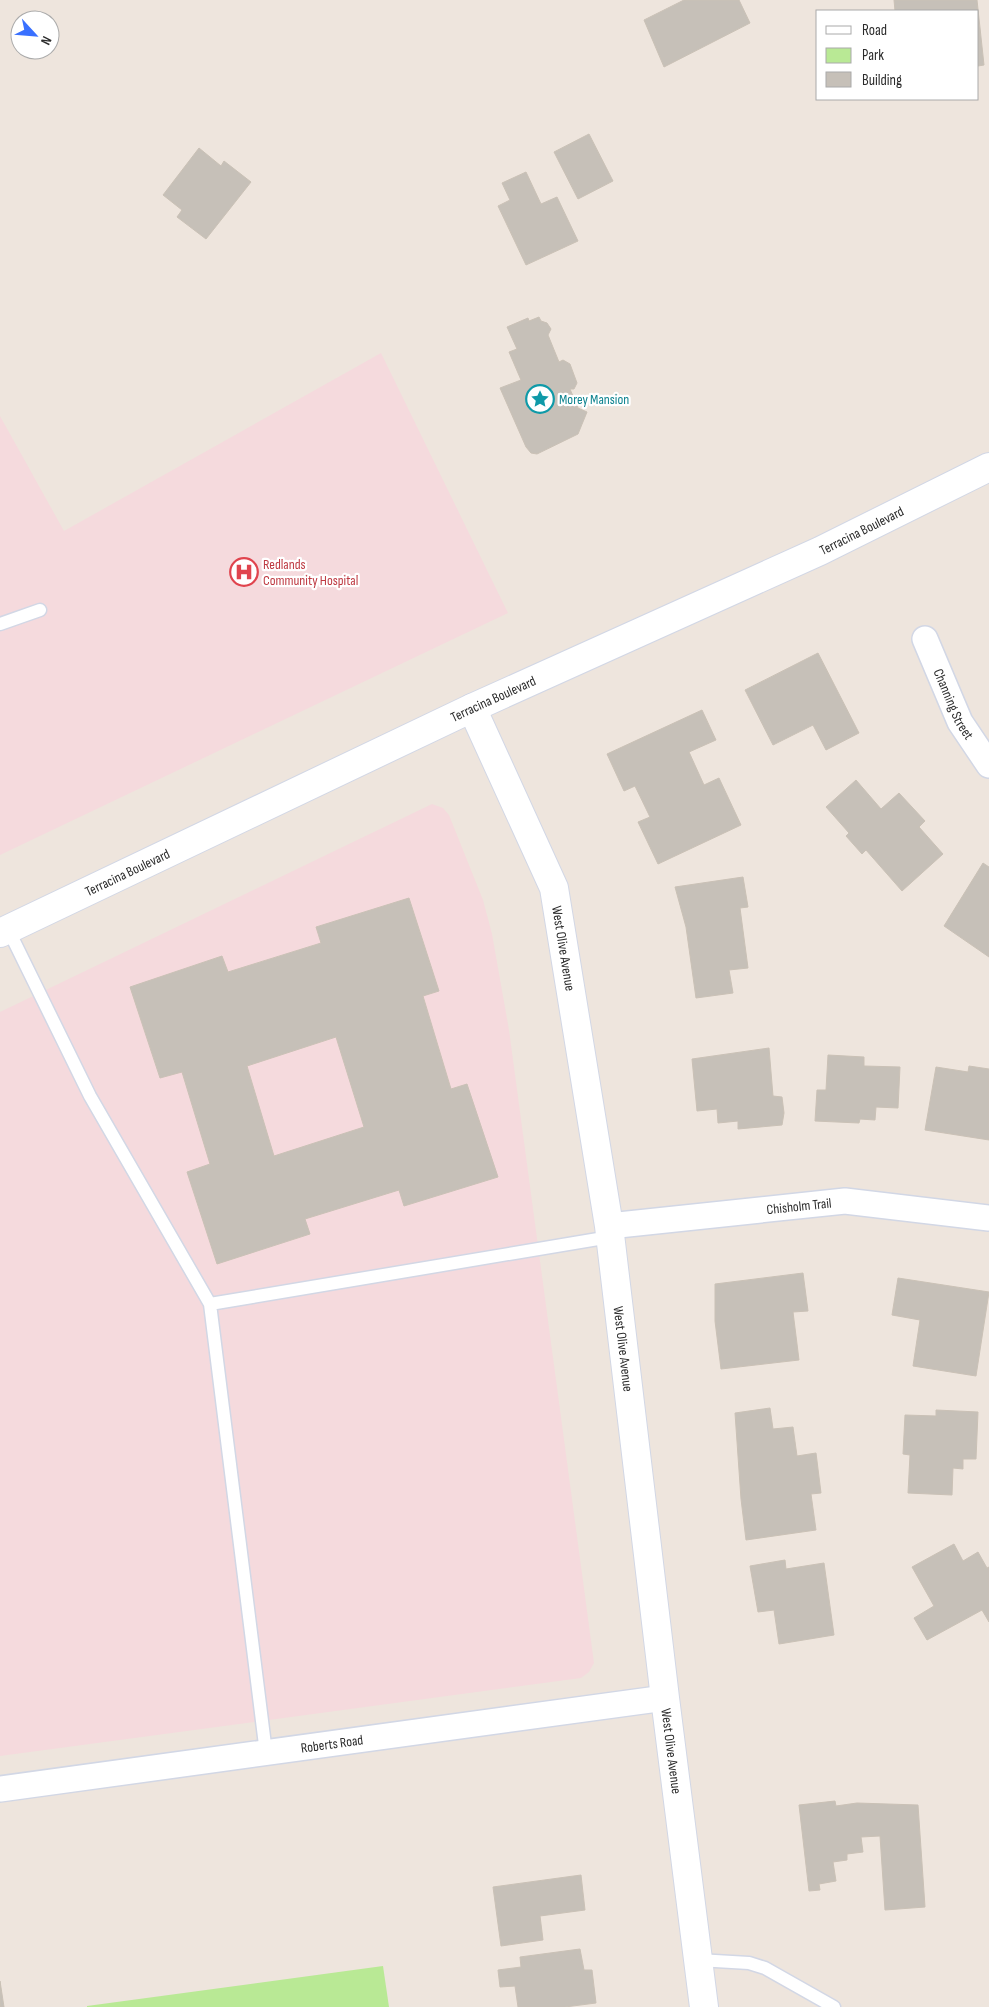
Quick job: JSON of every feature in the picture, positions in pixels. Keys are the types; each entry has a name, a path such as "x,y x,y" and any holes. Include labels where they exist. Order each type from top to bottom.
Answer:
{"street":[{"name":"Terracina Boulevard","path":"4,931 472,708 820,551 989,467"},
{"name":"Channing Street","path":"924,639 960,722 989,765"},
{"name":"West Olive Avenue","path":"472,708 554,888 609,1232 704,2007"},
{"name":"Chisholm Trail","path":"609,1232 845,1201 989,1218"},
{"name":"Roberts Road","path":"0,1789 665,1698"}],"lane":[{"path":"0,624 40,610"},
{"path":"4,931 90,1096 210,1304 266,1753"},
{"path":"210,1304 609,1232"},
{"path":"698,1960 749,1962 766,1968 834,2007"}],"shaded area":[{"name":"Redlands Community Hospital","path":"381,353 508,613 0,855 0,416 64,531"},
{"path":"432,804 443,808 449,815 483,900 492,934 509,1030 594,1663 589,1672 581,1678 0,1756 0,1012"}],"green space":[{"path":"383,1966 389,2007 87,2007 87,2006"}],"building":[{"path":"684,0 739,0 750,23 664,67 644,20"},
{"path":"894,0 977,0 978,10 895,10"},
{"path":"979,19 984,65 979,66"},
{"path":"589,134 613,181 578,199 554,152"},
{"path":"199,148 221,166 224,161 251,182 206,239 177,217 182,210 163,195"},
{"path":"526,172 541,204 557,197 578,241 526,265 498,206 510,200 502,183"},
{"name":"Morey Mansion","path":"539,317 551,329 548,335 559,362 563,360 570,364 577,383 574,389 570,389 578,408 587,412 578,434 537,454 531,453 526,447 500,388 521,380 509,352 517,349 507,327 528,318 529,321"},
{"path":"818,653 859,733 826,750 813,725 773,745 745,690"},
{"path":"702,710 716,740 689,752 704,785 719,778 741,825 658,864 638,822 650,817 635,786 624,791 607,754"},
{"path":"856,780 881,809 899,793 925,821 919,827 943,854 902,891 866,850 862,854 846,836 849,833 826,807"},
{"path":"983,863 989,867 989,957 944,926"},
{"path":"743,877 748,907 740,908 748,968 729,970 733,993 696,998 686,927 675,887"},
{"path":"409,898 439,991 423,996 451,1089 467,1084 498,1177 404,1206 399,1190 305,1219 310,1234 217,1264 187,1172 210,1164 182,1072 160,1078 130,987 222,956 228,972 321,943 316,927","holes":["336,1037 364,1127 274,1156 247,1066"]},
{"path":"769,1048 773,1096 782,1097 784,1113 782,1125 738,1129 738,1121 718,1123 717,1109 697,1111 692,1059"},
{"path":"828,1055 864,1057 864,1066 900,1067 898,1108 876,1107 875,1120 860,1119 859,1123 815,1121 817,1090 826,1090"},
{"path":"969,1066 989,1069 989,1140 925,1130 936,1067 968,1072"},
{"path":"803,1273 808,1311 793,1312 799,1360 721,1369 715,1321 715,1284"},
{"path":"898,1278 989,1292 976,1376 913,1366 920,1320 892,1315"},
{"path":"770,1408 773,1429 793,1427 797,1456 816,1453 821,1493 811,1494 816,1530 746,1540 735,1413"},
{"path":"936,1410 978,1412 976,1459 963,1459 963,1469 953,1468 952,1495 908,1493 910,1455 903,1454 905,1415 936,1416"},
{"path":"954,1544 963,1561 978,1552 987,1568 989,1567 989,1622 982,1610 927,1640 914,1618 934,1606 912,1567"},
{"path":"785,1560 786,1569 824,1563 834,1635 779,1644 774,1610 758,1612 750,1566"},
{"path":"835,1801 836,1806 857,1803 918,1805 925,1907 885,1910 880,1836 861,1837 863,1852 847,1854 847,1860 833,1862 836,1881 819,1884 820,1890 809,1891 799,1805"},
{"path":"581,1875 585,1910 540,1916 543,1940 501,1946 493,1887"},
{"path":"580,1949 584,1970 592,1970 596,2003 565,2007 518,2007 515,1986 500,1987 498,1970 521,1967 520,1957"},
{"path":"0,1981 4,2007 0,2007"}],"place":[{"name":"Morey Mansion","path":"540,399"},
{"name":"Redlands Community Hospital","path":"244,572"}]}
